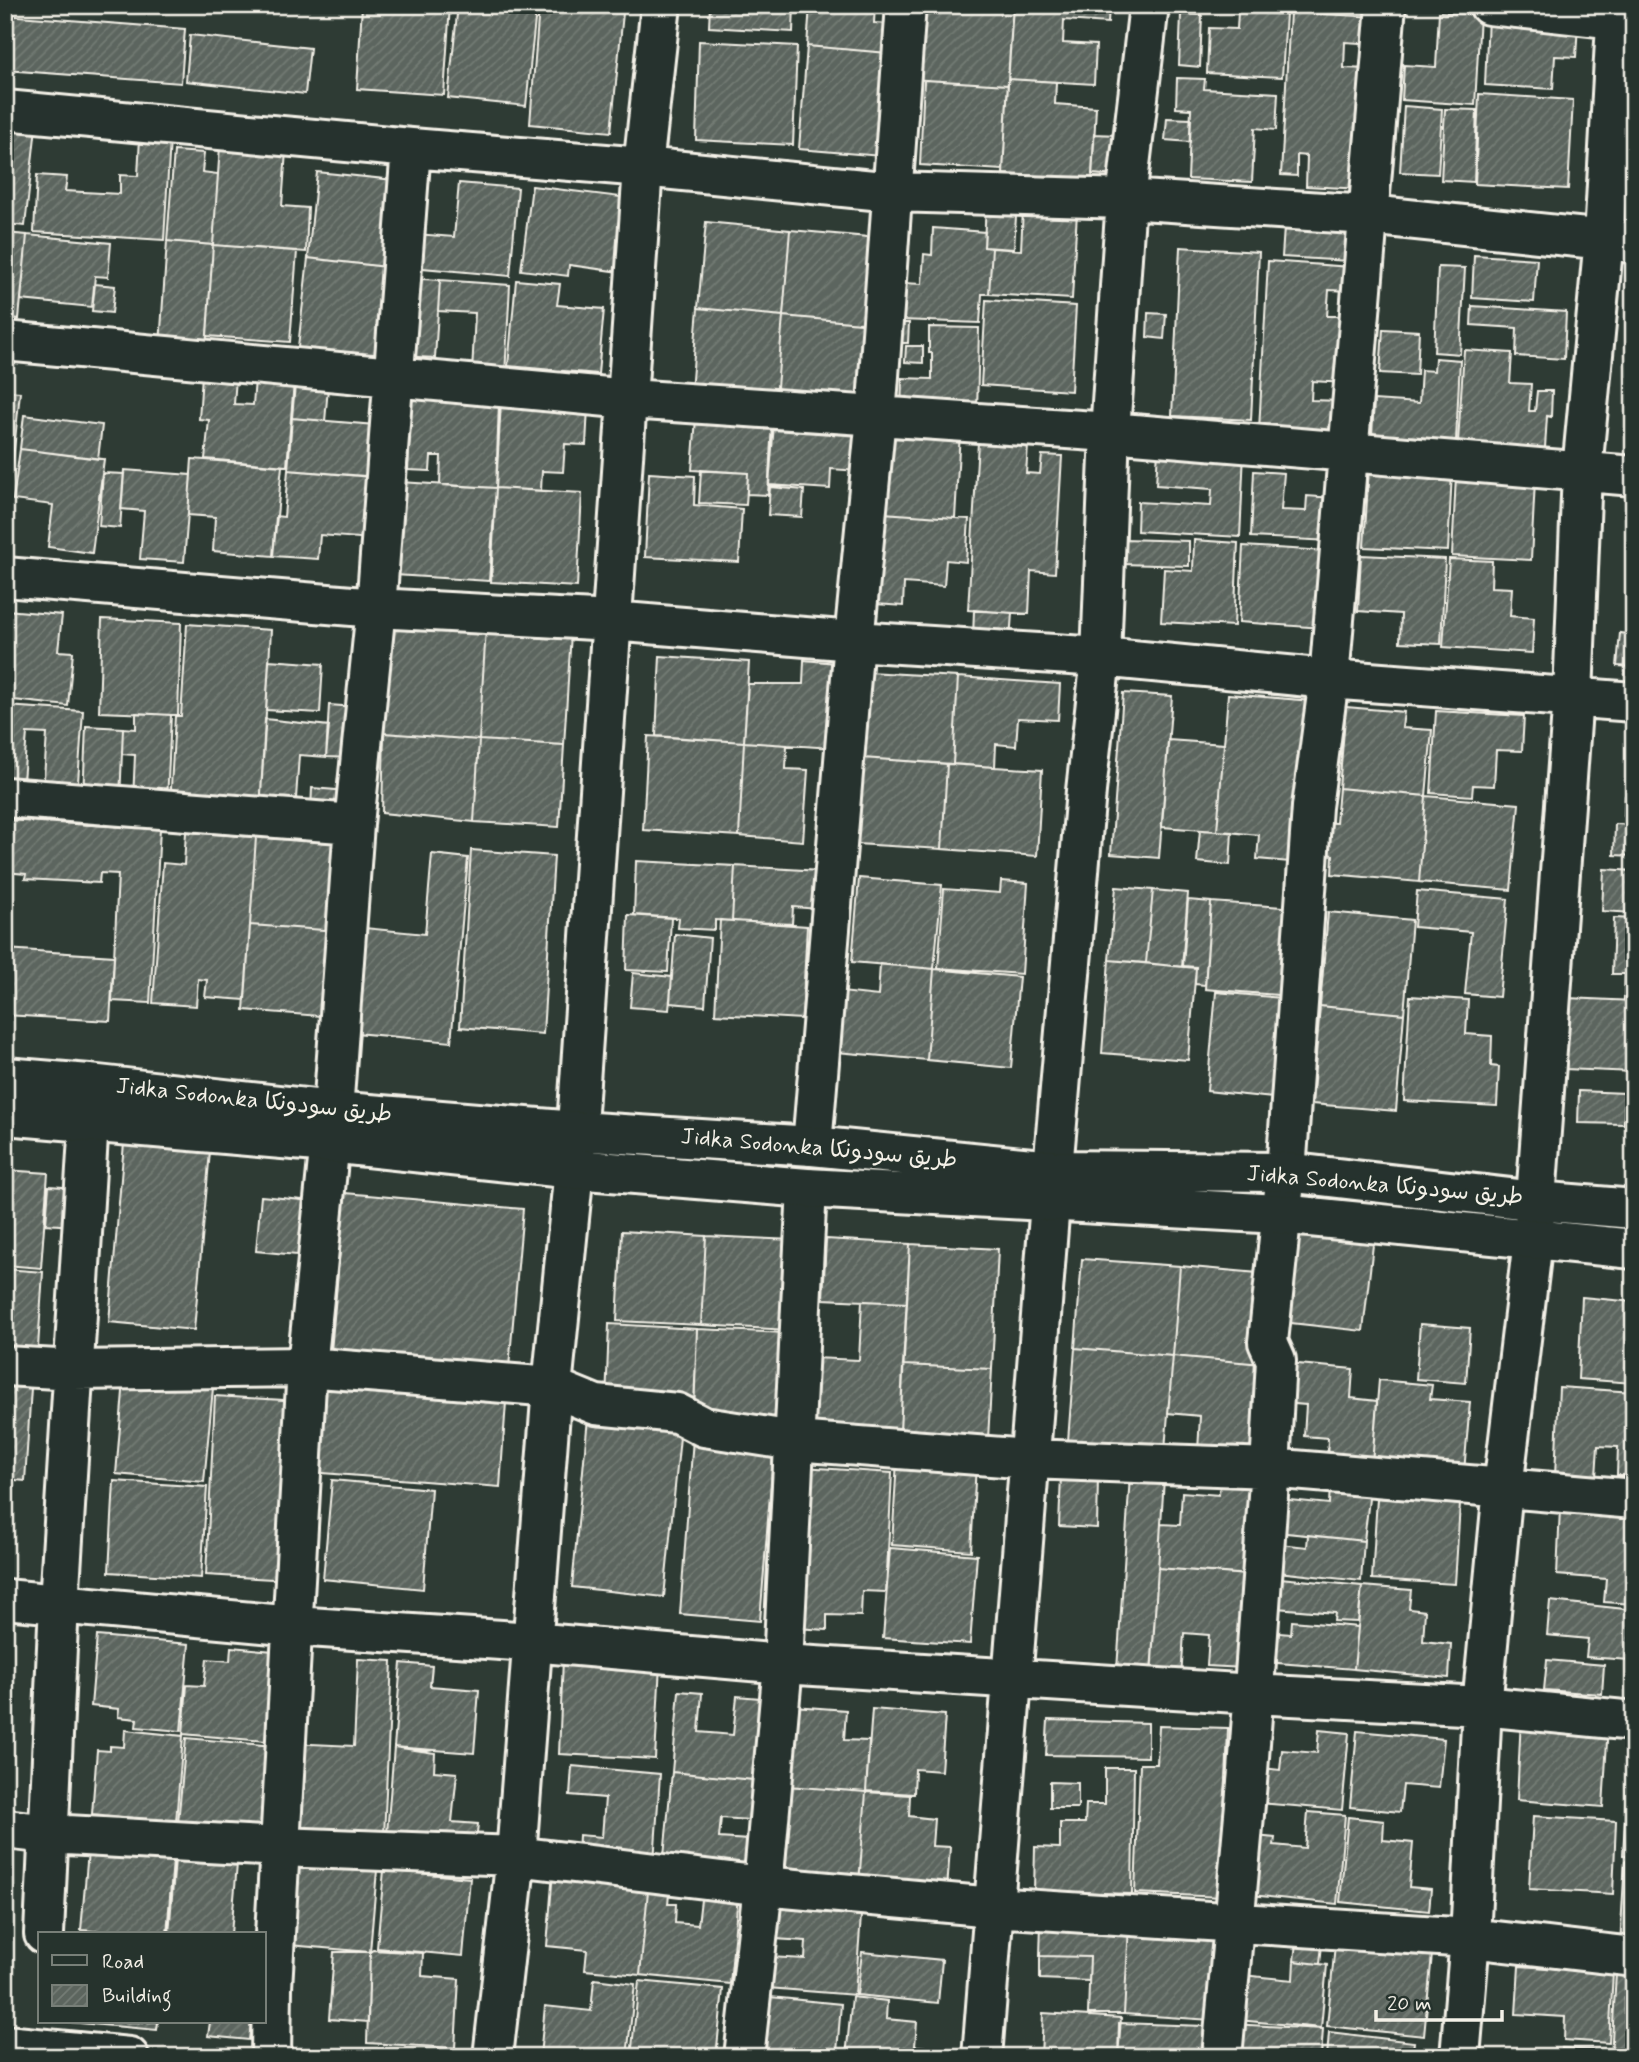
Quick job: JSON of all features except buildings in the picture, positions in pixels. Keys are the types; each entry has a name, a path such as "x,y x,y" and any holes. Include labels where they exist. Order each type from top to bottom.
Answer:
{"street":[{"path":"493,2057 516,1856 552,1387 574,1169 643,167 661,5"},
{"path":"811,1146 876,417 906,5"},
{"path":"982,2057 1051,1186 1086,791 1101,657 1110,432 1126,199 1149,5"},
{"path":"1222,2057 1236,1922 1270,1468 1276,1360 1268,1342 1286,1172 1312,807 1329,679 1386,5"},
{"path":"1460,2057 1470,1938 1482,1706 1503,1488 1536,1201 1573,696 1582,471 1619,240 1622,15 1489,5"},
{"path":"5,110 893,192 1126,199 1370,215 1619,240"},
{"path":"271,2057 272,1988 307,1367 331,1127 354,824 376,608 411,148"},
{"path":"5,341 629,399 1110,432 1634,477"},
{"path":"5,577 376,608 612,621 854,641 1101,657 1329,679 1634,702"},
{"path":"5,797 354,824"},
{"name":"Jidka Sodonka طريق سودونكا","path":"5,1077 89,1084 574,1169 807,1188 1051,1186 1286,1172 1536,1201 1634,1209"},
{"path":"44,1932 59,1603 89,1121 89,1084"},
{"name":"Jidka Sodonka طريق سودونكا","path":"5,1115 89,1121 576,1131 811,1146 1051,1186 1280,1214 1634,1249"},
{"path":"744,2057 783,1664 807,1188"},
{"path":"5,1366 74,1370 307,1367 552,1387 596,1405 677,1413 704,1427 794,1441 1029,1459 1270,1468 1634,1499"},
{"path":"5,1599 294,1626 531,1642 783,1664 1482,1706 1634,1721"},
{"path":"5,1829 49,1834 280,1847 516,1856 763,1886 993,1907 1470,1938 1634,1956"},
{"path":"31,2043 129,2057"}]}
